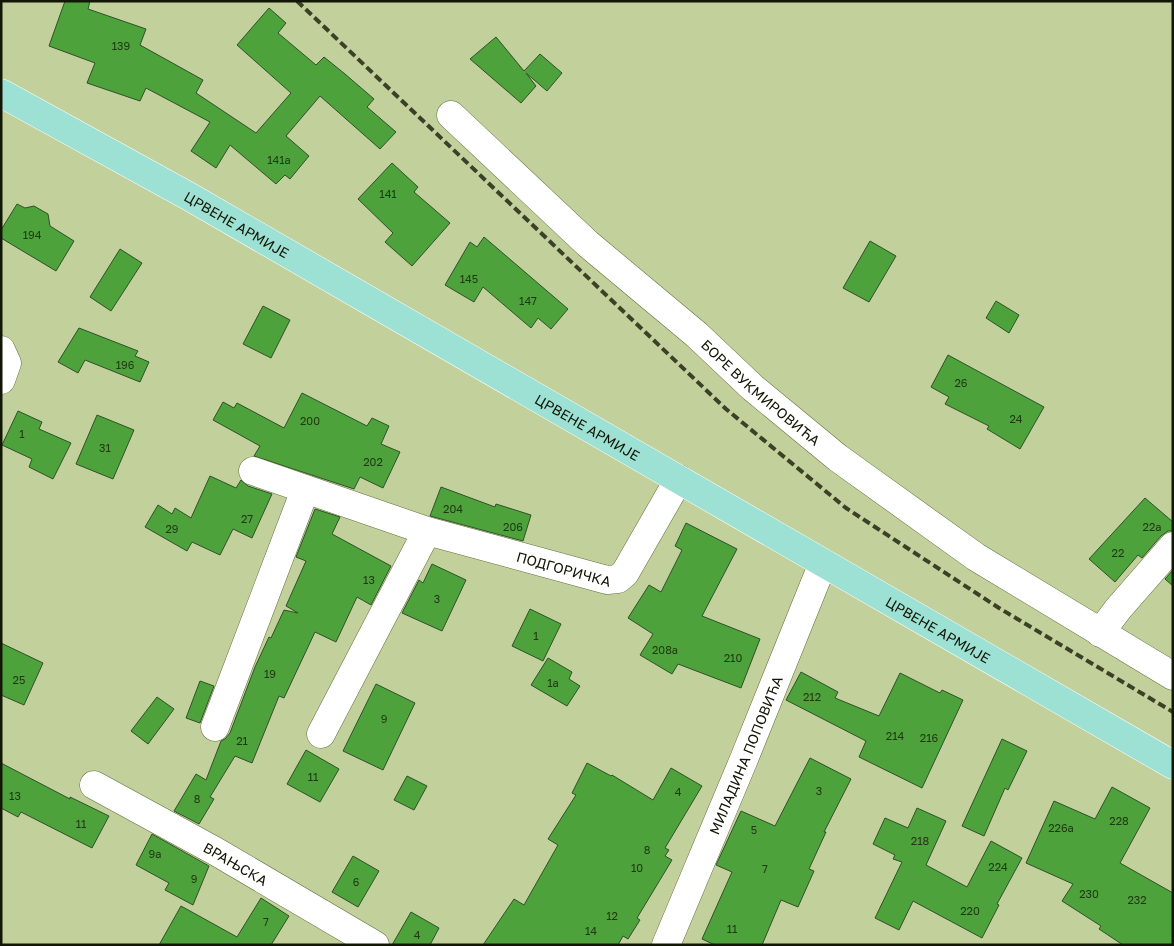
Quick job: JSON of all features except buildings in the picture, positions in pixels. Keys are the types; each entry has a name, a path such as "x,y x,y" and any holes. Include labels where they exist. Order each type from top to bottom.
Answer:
{"main road":[{"name":"ЦРВЕНЕ АРМИЈЕ","path":"1,93 190,197 1173,765"}],"street":[{"name":"БОРЕ ВУКМИРОВИЋА","path":"451,115 588,244 697,335 753,388 838,458 976,557 1173,676"},
{"path":"1,350 7,363 1,380"},
{"name":"ПОДГОРИЧКА","path":"253,471 427,532 607,580 618,579 625,573 679,479"},
{"path":"215,727 305,490"},
{"path":"321,734 427,532"},
{"path":"1100,633 1173,546"},
{"name":"МИЛАДИНА ПОПОВИЋА","path":"666,945 823,563"},
{"name":"ВРАЊСКА","path":"94,785 215,851 375,945"}],"railway":[{"path":"297,1 726,409 846,508 999,608 1173,712"}]}
